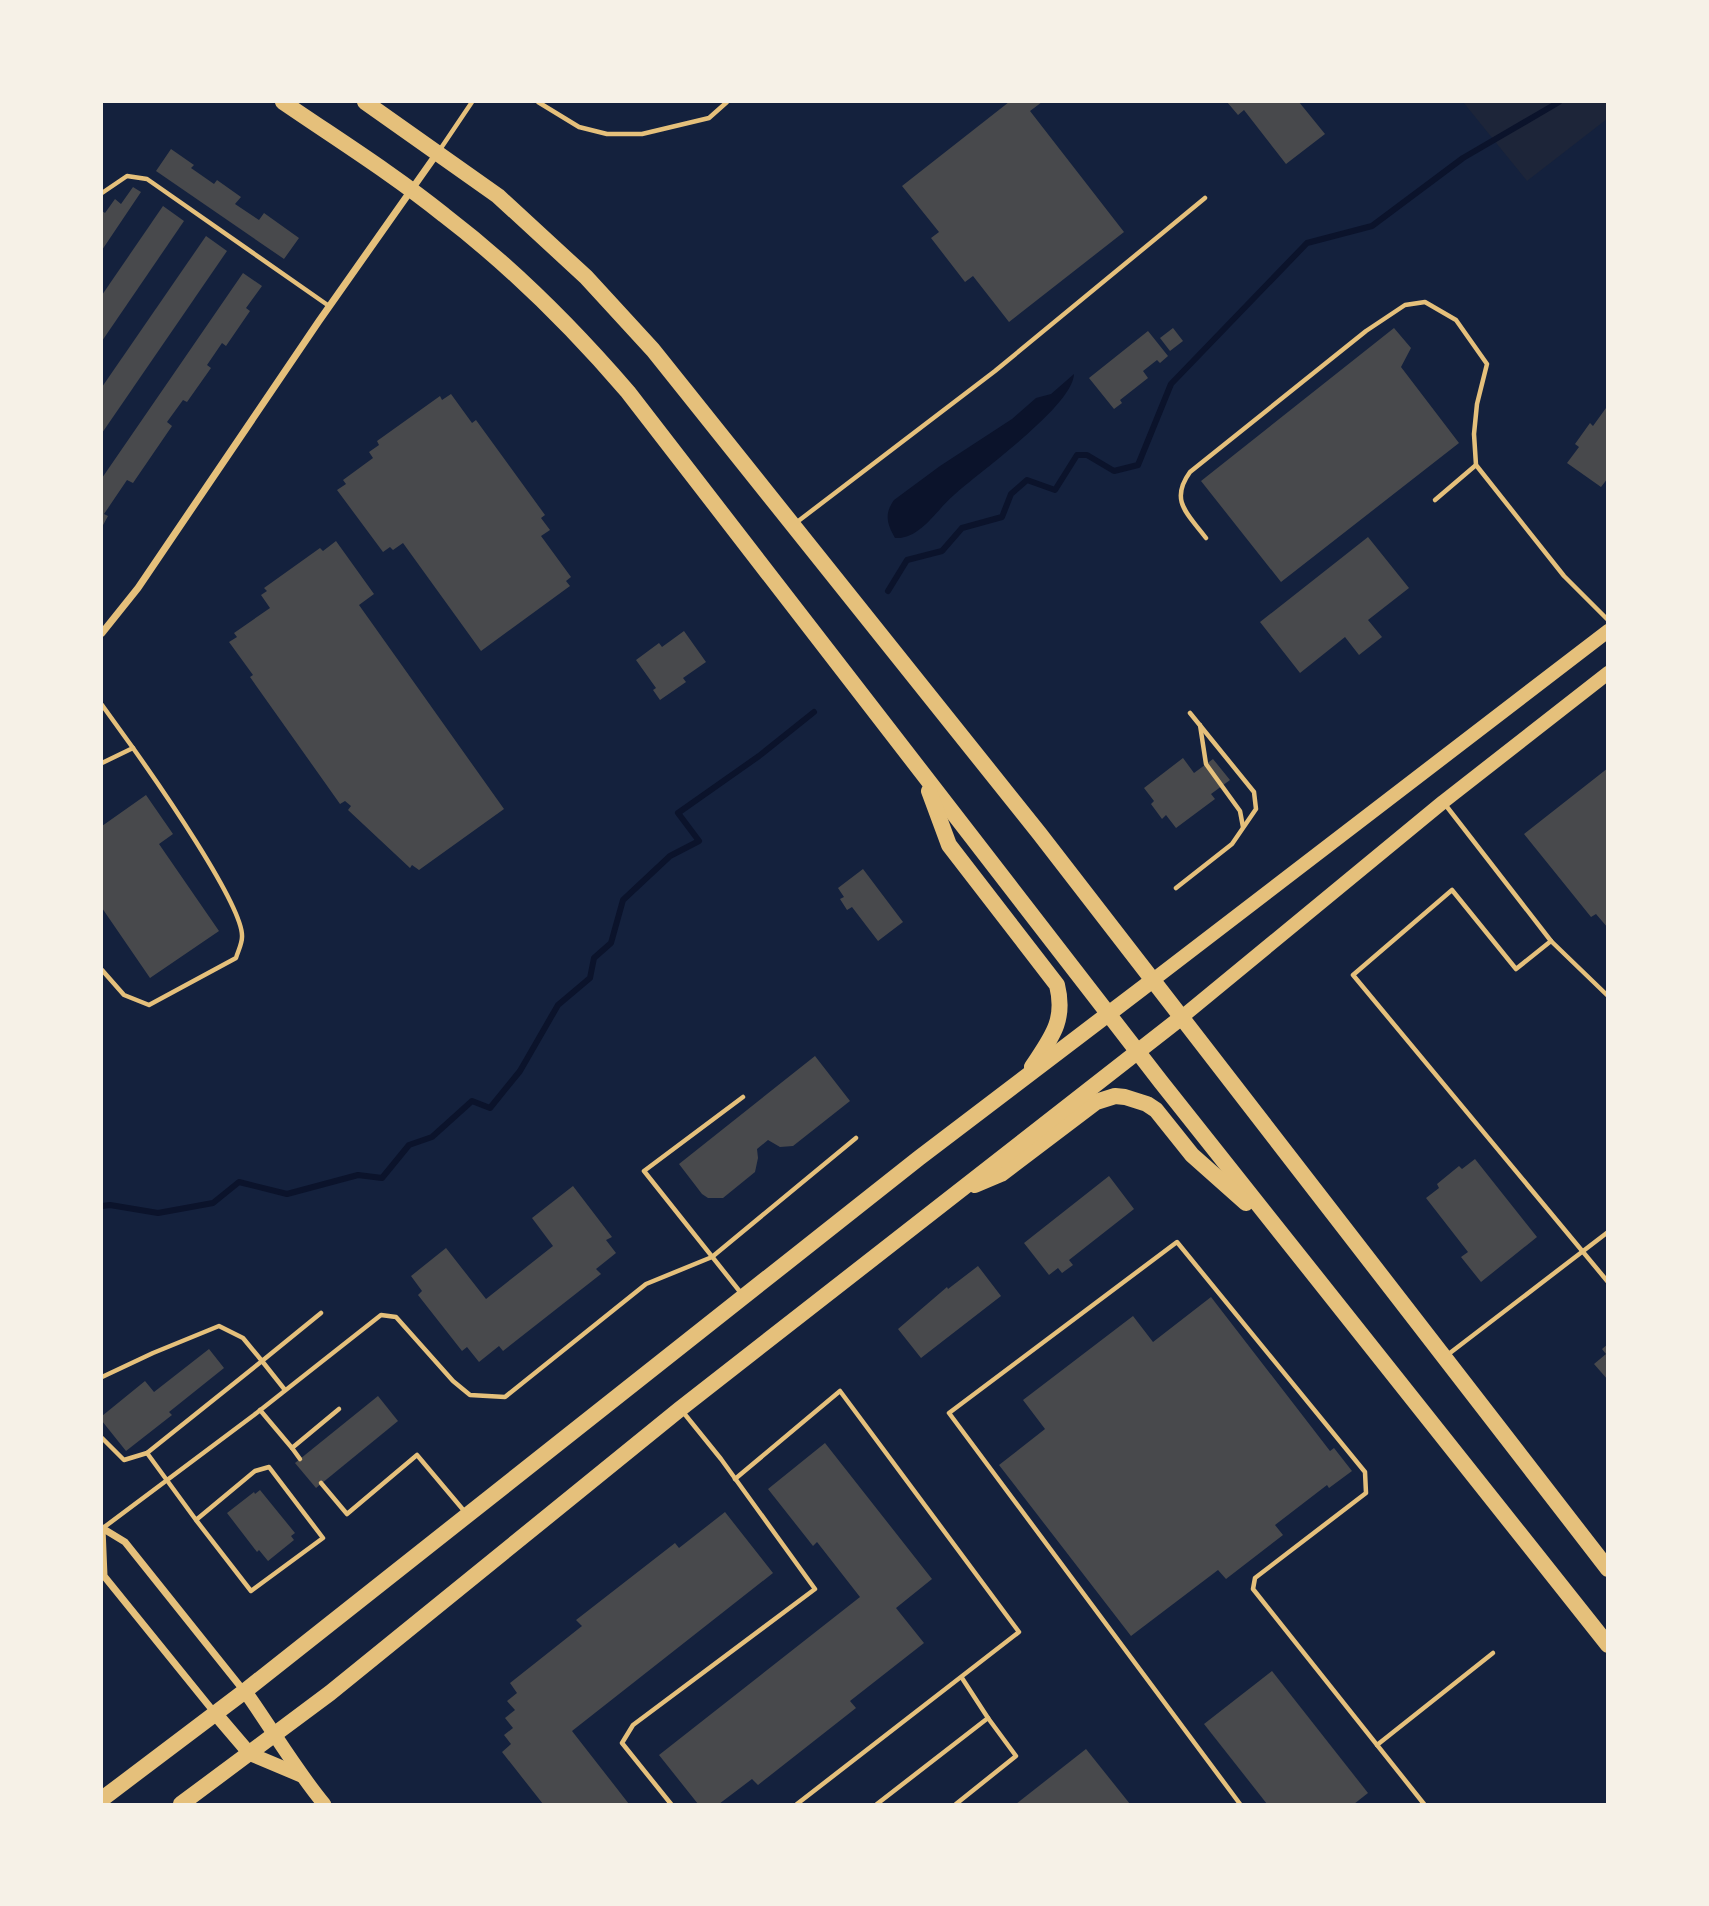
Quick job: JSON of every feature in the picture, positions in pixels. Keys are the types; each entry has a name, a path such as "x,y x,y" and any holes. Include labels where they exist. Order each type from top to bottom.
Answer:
{"main road":[{"path":"283,102 454,222 554,311 620,382 1276,1229 1608,1645"},
{"path":"365,102 508,205 602,294 675,376 969,743 1608,1569"},
{"path":"102,1799 244,1692 1026,1076 1608,631"},
{"path":"181,1804 330,1693 680,1409 1182,1017 1443,803 1608,673"},
{"path":"921,773 950,845 1057,985 1060,1005 1055,1031 1026,1076"},
{"path":"957,1192 1001,1174 1096,1102 1115,1096 1125,1097 1156,1110 1192,1155 1276,1229"},
{"path":"244,1692 275,1733 300,1775 324,1804"},
{"path":"215,1713 250,1754 300,1775"}],"street":[{"path":"103,628 138,587 438,152"},
{"path":"102,1528 125,1542 244,1692"},
{"path":"102,1528 104,1576 215,1713"}],"lane":[{"path":"438,152 472,102"},
{"path":"538,102 579,127 607,134 642,134 709,118 727,102"},
{"path":"102,193 127,176 148,179 330,307"},
{"path":"794,525 995,371 1206,198"},
{"path":"1206,538 1183,508 1180,498 1184,481 1190,472 1366,331 1405,305 1424,302 1456,320 1487,364 1477,404 1474,434 1476,466 1564,576 1608,620"},
{"path":"1435,500 1476,466"},
{"path":"102,705 170,801 234,907 242,935 236,958 149,1005 124,995 102,970"},
{"path":"1175,888 1233,844 1255,808 1254,792 1190,713"},
{"path":"1200,725 1206,764 1240,811 1243,828"},
{"path":"102,763 133,748"},
{"path":"1443,803 1551,941 1608,996"},
{"path":"1551,941 1516,969 1452,890 1353,975 1608,1282"},
{"path":"743,1097 644,1171 744,1296"},
{"path":"102,1528 381,1315 396,1317 453,1381 470,1395 505,1397 646,1284 712,1257 856,1138"},
{"path":"1445,1356 1608,1232"},
{"path":"1240,1804 949,1413 1177,1242 1365,1472 1366,1493 1255,1578 1253,1589 1424,1804"},
{"path":"102,1438 124,1460 147,1452 321,1313"},
{"path":"102,1377 219,1326 243,1338 285,1390"},
{"path":"735,1479 840,1391 1018,1632 797,1804"},
{"path":"292,1448 339,1409"},
{"path":"671,1804 622,1743 633,1726 816,1589 680,1409"},
{"path":"260,1410 300,1459"},
{"path":"147,1452 166,1480 196,1520 251,1591 323,1538 269,1467 255,1471 196,1520"},
{"path":"321,1483 347,1514 417,1455 468,1515"},
{"path":"1377,1745 1493,1653"},
{"path":"956,1804 1016,1756 962,1678"},
{"path":"877,1804 988,1718"}],"shaded area":[{"path":"1463,102 1607,102 1607,119 1527,181"},
{"path":"1074,374 1070,387 1058,403 1023,438 954,495 920,529 904,537 895,538 888,519 894,500 1012,419 1036,398 1051,394"}],"building":[{"path":"1009,102 1042,102 1030,111 1124,232 1009,322 973,276 965,282 931,238 939,232 902,186"},
{"path":"1227,102 1299,102 1325,134 1286,164 1244,110 1238,115"},
{"path":"171,149 194,165 191,168 214,184 217,180 241,197 235,204 259,220 264,213 299,238 284,259 156,171"},
{"path":"133,187 141,192 102,250 102,211 105,213 115,199 121,204"},
{"path":"163,206 184,221 102,341 102,295"},
{"path":"206,236 227,251 102,433 102,387"},
{"path":"243,273 262,286 246,308 250,311 226,346 222,343 207,365 211,368 187,402 183,400 167,422 172,426 133,483 127,480 104,514 108,516 102,527 102,478"},
{"path":"1173,328 1183,341 1170,351 1160,338"},
{"path":"1394,328 1411,348 1401,367 1459,443 1281,582 1201,481"},
{"path":"1148,331 1168,356 1160,363 1157,360 1143,371 1148,378 1120,400 1122,403 1114,409 1089,378"},
{"path":"451,394 472,423 476,420 545,515 541,518 550,530 541,536 571,577 566,581 570,586 481,651 403,543 393,550 390,547 383,552 337,490 346,484 343,480 373,458 369,452 379,445 377,441 440,396 442,400"},
{"path":"1606,408 1608,478 1601,487 1567,463 1579,447 1575,444 1590,423 1593,426"},
{"path":"1368,537 1409,588 1368,620 1382,637 1359,655 1345,637 1300,673 1260,622"},
{"path":"336,541 374,594 359,605 504,809 419,870 412,865 410,868 348,810 351,806 345,801 340,804 250,677 253,675 229,642 237,637 234,633 270,608 261,595 267,591 264,588 320,548 323,551"},
{"path":"684,631 706,662 683,678 686,682 660,700 653,690 656,688 636,660 659,643 662,647"},
{"path":"1183,758 1194,773 1213,759 1230,780 1211,794 1215,799 1176,828 1166,815 1162,819 1151,804 1154,801 1144,788"},
{"path":"1608,768 1608,928 1596,914 1591,917 1524,834"},
{"path":"146,795 173,834 159,844 219,931 150,978 102,908 102,826"},
{"path":"863,869 903,922 878,941 852,907 847,910 840,899 844,897 838,888"},
{"path":"815,1056 850,1101 793,1146 780,1147 768,1140 757,1149 755,1172 723,1198 708,1198 702,1194 679,1164"},
{"path":"1475,1159 1537,1237 1481,1282 1461,1257 1468,1252 1426,1198 1439,1188 1437,1184 1459,1166 1462,1169"},
{"path":"1109,1176 1134,1209 1069,1260 1073,1265 1062,1273 1058,1268 1049,1275 1024,1243"},
{"path":"573,1186 612,1237 606,1240 616,1253 596,1269 601,1274 503,1351 499,1346 479,1362 467,1347 462,1351 418,1295 422,1291 411,1276 446,1248 486,1299 553,1246 532,1218"},
{"path":"978,1266 1001,1296 921,1358 898,1329 947,1287 948,1289"},
{"path":"1211,1297 1330,1451 1334,1448 1352,1471 1329,1488 1327,1485 1275,1525 1283,1535 1226,1579 1218,1570 1131,1636 999,1465 1045,1429 1023,1400 1133,1316 1153,1342"},
{"path":"1608,1344 1608,1380 1594,1364 1606,1354 1602,1349"},
{"path":"209,1349 224,1368 169,1412 172,1415 126,1451 102,1421 102,1416 145,1381 154,1392"},
{"path":"378,1396 398,1421 316,1488 295,1463"},
{"path":"825,1443 932,1579 896,1608 924,1643 850,1701 856,1708 758,1785 752,1779 719,1804 698,1804 659,1755 860,1597 817,1542 813,1546 768,1489"},
{"path":"260,1490 295,1533 291,1536 294,1540 268,1561 259,1550 257,1552 227,1513"},
{"path":"725,1512 773,1573 572,1731 629,1804 543,1804 502,1752 511,1744 504,1735 513,1728 505,1718 515,1710 507,1701 517,1693 510,1683 582,1626 576,1620 675,1543 679,1548"},
{"path":"1272,1671 1368,1793 1354,1804 1267,1804 1204,1724"},
{"path":"1086,1749 1130,1804 1016,1804"}],"waterway":[{"path":"888,591 907,560 942,551 962,528 1002,517 1011,494 1027,480 1055,490 1077,455 1087,455 1114,471 1138,465 1171,384 1307,243 1372,226 1463,158 1559,102"},
{"path":"102,1206 158,1213 213,1203 239,1182 287,1194 358,1175 382,1178 409,1145 432,1137 472,1101 490,1108 520,1071 558,1005 590,978 594,958 611,943 623,900 670,856 699,841 678,813 759,756 814,712"}]}
